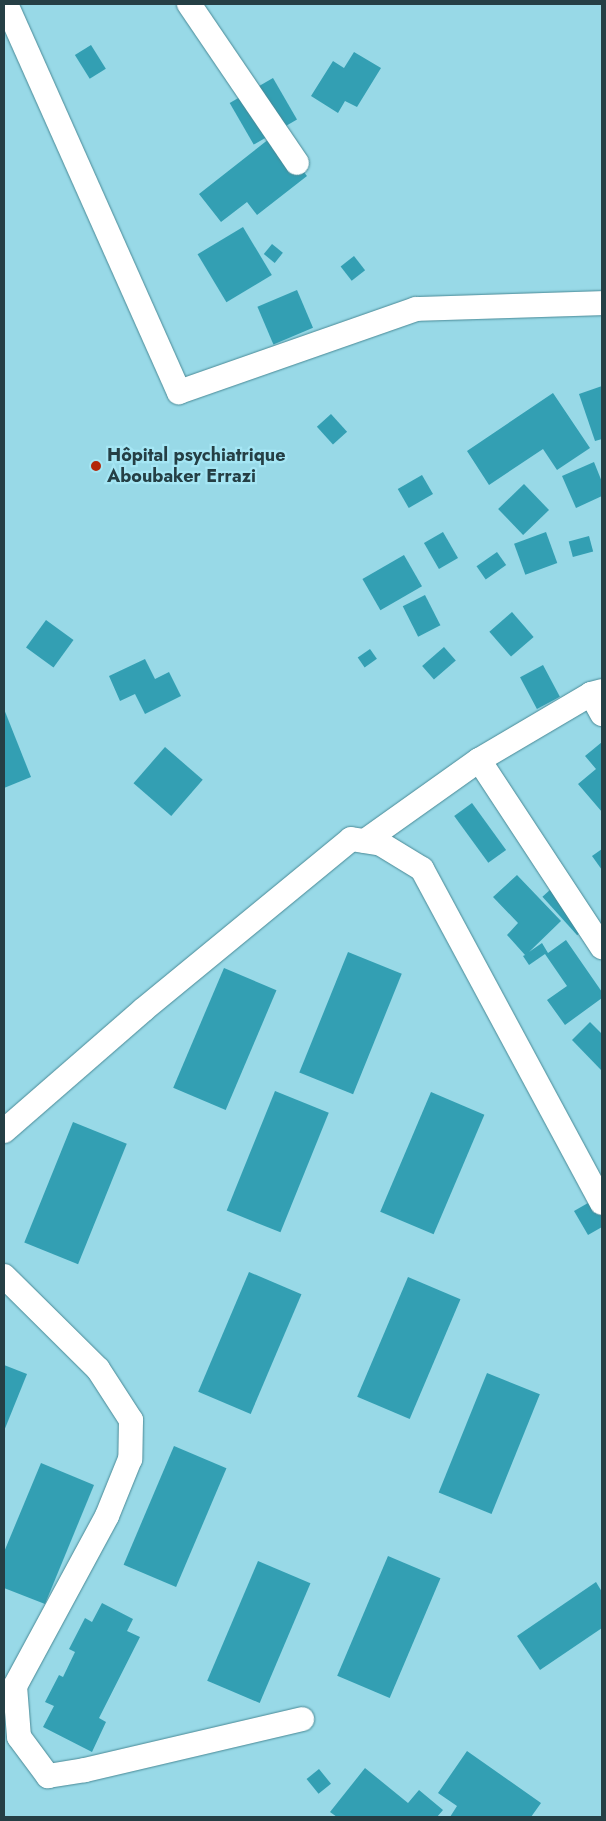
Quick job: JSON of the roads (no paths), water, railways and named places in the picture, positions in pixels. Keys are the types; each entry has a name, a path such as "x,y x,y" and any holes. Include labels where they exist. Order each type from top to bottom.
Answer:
{"street":[{"path":"6,4 179,392 416,309 602,303"},
{"path":"189,4 297,163"},
{"path":"366,841 479,760 596,692 602,714"},
{"path":"479,760 602,947"},
{"path":"4,1131 143,1010 351,839 381,844 422,869 602,1203"},
{"path":"4,1276 98,1370 131,1420 130,1459 106,1516 15,1686 19,1737 48,1776 302,1719"}],"place":[{"name":"Hôpital psychiatrique Aboubaker Errazi","path":"96,466"}]}
